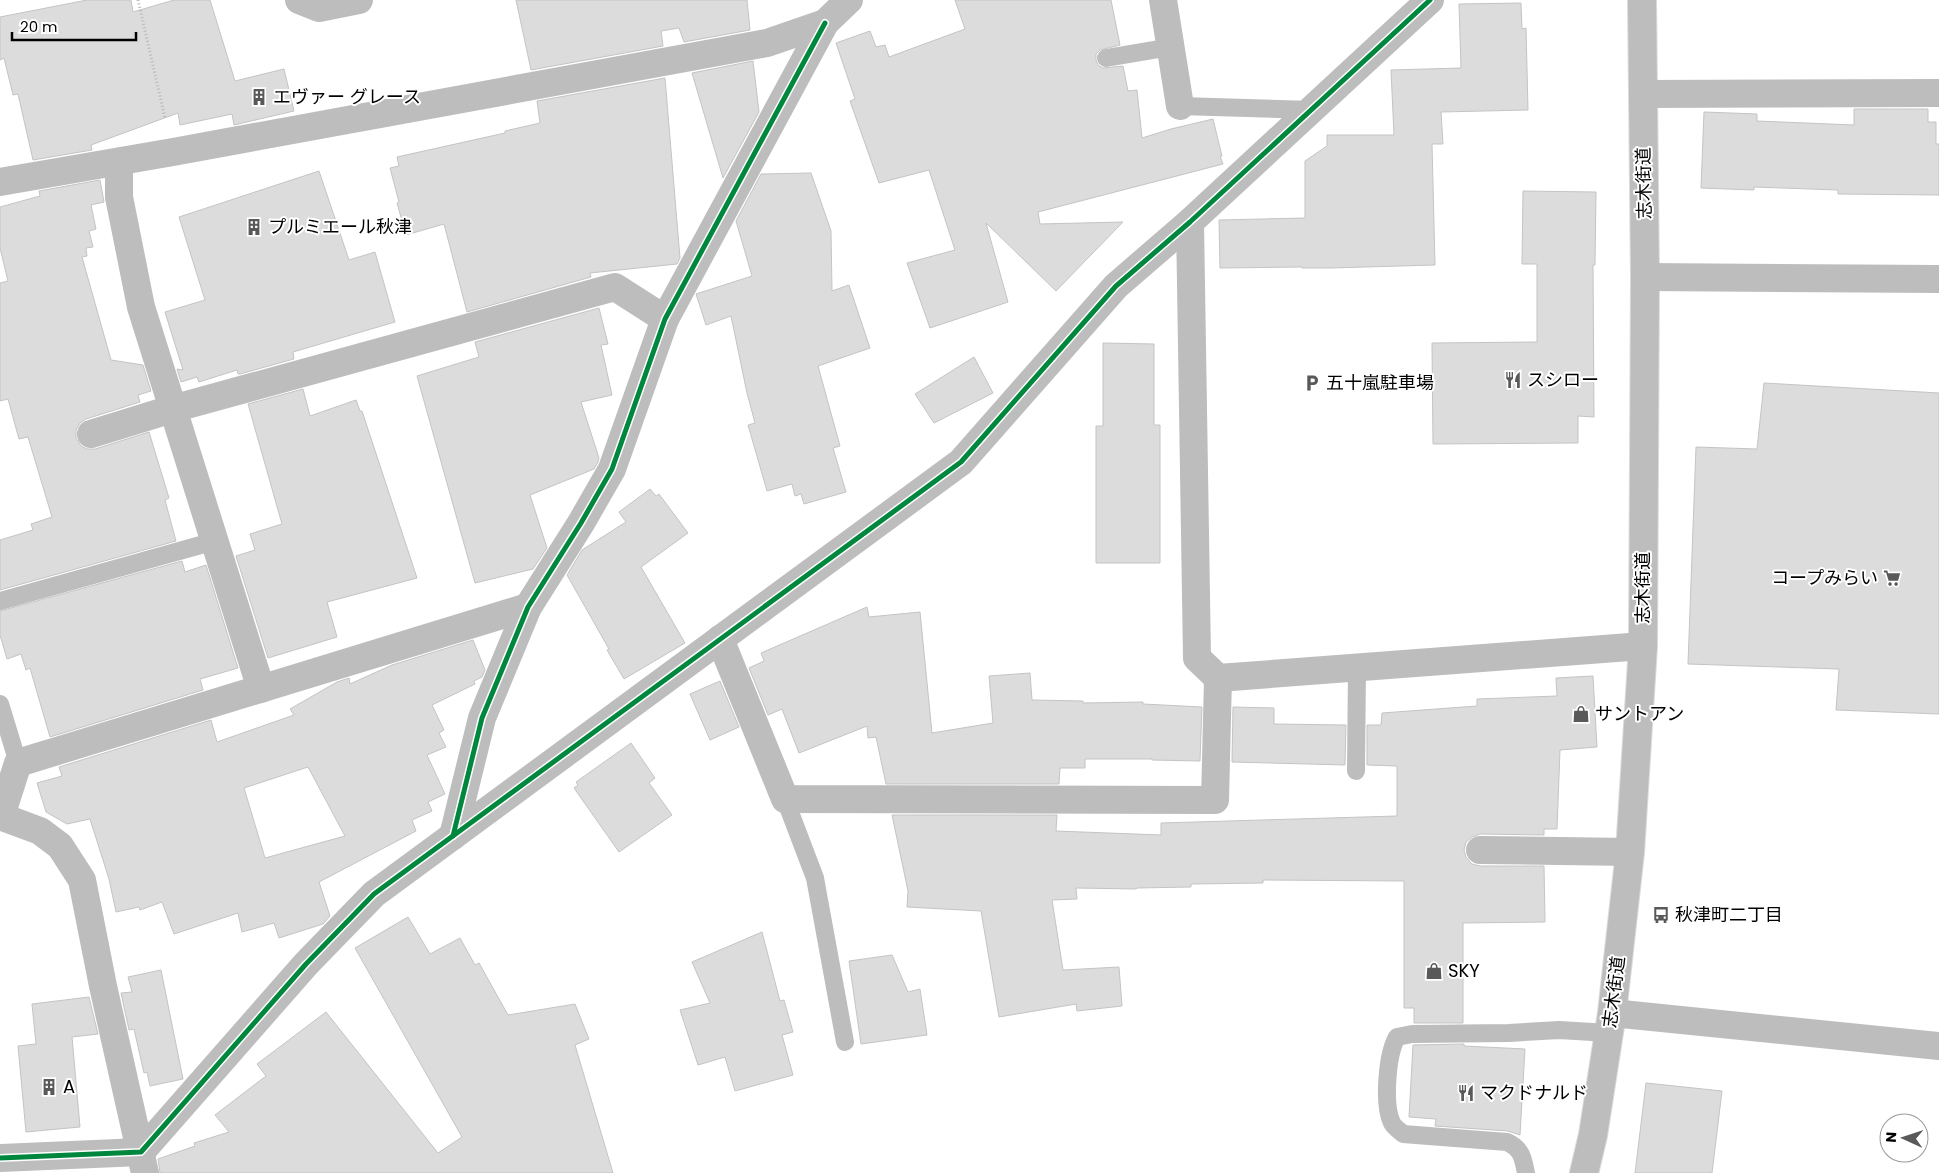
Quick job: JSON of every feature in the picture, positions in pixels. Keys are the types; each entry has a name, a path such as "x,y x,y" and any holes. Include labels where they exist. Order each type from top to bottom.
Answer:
{"street":[{"path":"299,0 319,8 359,0"},
{"path":"453,836 482,718 528,607 581,523 612,469 665,319 825,24 849,0"},
{"path":"1163,0 1180,106"},
{"path":"143,1162 306,964 374,894 961,462 1116,286 1190,222 1430,0"},
{"name":"志木街道","path":"1584,1173 1593,1135 1610,1023 1630,852 1643,646 1645,277 1642,0"},
{"path":"0,182 119,162 767,43 825,24"},
{"path":"1643,94 1939,94"},
{"path":"119,162 119,197 141,307 172,409 216,540 261,689"},
{"path":"720,639 785,799 1215,800 1218,678 1198,658 1190,222"},
{"path":"1645,277 1939,279"},
{"path":"91,434 172,409 615,287 665,319"},
{"path":"143,1162 103,986 82,880 60,846 40,831 1,816 18,763 528,607"},
{"path":"1218,678 1643,646"},
{"path":"1480,850 1630,852"},
{"path":"1610,1023 1939,1046"},
{"path":"0,1158 143,1162"}],"lane":[{"path":"1106,58 1171,47"},
{"path":"1180,106 1312,110"},
{"path":"0,601 216,540"},
{"path":"1356,771 1357,667"},
{"path":"0,704 18,763"},
{"path":"785,799 815,878 845,1042"},
{"path":"1526,1173 1522,1154 1517,1146 1507,1142 1403,1134 1393,1124 1387,1108 1392,1046 1397,1036 1412,1034 1509,1033 1558,1030 1610,1023"}],"path":[{"path":"138,0 172,152"}],"building":[{"path":"87,0 131,0 133,12 174,0 210,0 235,81 284,69 294,111 234,125 232,114 180,125 178,113 91,145 92,150 33,160 18,94 13,95 4,58 0,60 0,17"},
{"path":"516,0 747,0 750,30 684,42 679,28 661,31 663,46 531,70"},
{"path":"955,0 1111,0 1120,45 1100,50 1096,54 1096,60 1098,65 1103,68 1123,66 1128,91 1137,90 1142,138 1213,119 1223,164 1038,212 1040,224 1123,222 1056,291 986,223 1008,302 930,328 907,263 955,250 929,170 879,183 850,101 855,99 836,43 870,31 876,47 885,45 889,57 965,29"},
{"path":"1521,3 1522,29 1526,28 1528,110 1441,112 1443,144 1432,144 1435,265 1330,268 1220,268 1219,220 1305,218 1305,161 1327,146 1327,135 1394,135 1391,70 1461,68 1459,4"},
{"path":"753,61 759,112 723,178 692,73"},
{"path":"665,78 680,258 677,264 590,273 591,277 467,312 444,224 406,235 390,168 399,166 397,157 505,133 505,131 540,123 537,101"},
{"path":"1854,109 1928,109 1928,122 1936,122 1936,144 1939,144 1939,195 1838,194 1838,190 1754,187 1754,190 1701,188 1704,112 1757,114 1757,121 1854,125"},
{"path":"319,171 349,260 375,252 395,322 293,352 294,359 240,374 238,374 237,370 199,382 197,377 181,382 177,369 183,370 165,312 205,300 179,217"},
{"path":"811,173 831,231 832,291 849,285 870,348 818,366 840,446 833,448 846,492 804,504 801,494 795,496 792,484 767,491 748,425 755,423 731,316 706,325 696,294 752,276 736,221 761,174"},
{"path":"100,180 104,202 91,205 96,229 89,231 93,247 86,248 87,256 82,257 111,360 143,365 151,391 138,395 140,402 86,419 80,423 76,430 76,438 81,446 87,449 95,449 149,432 169,498 165,500 176,541 0,590 0,540 33,530 31,524 52,517 28,437 19,439 8,399 0,401 0,283 8,281 0,248 0,207 40,196 39,191"},
{"name":"スシロー","path":"1523,191 1596,192 1595,265 1593,265 1594,417 1578,416 1578,443 1433,444 1432,343 1537,342 1537,264 1522,264"},
{"path":"599,308 608,344 601,345 612,395 581,402 599,458 598,462 594,469 530,495 547,548 533,569 475,583 417,376 479,357 475,342"},
{"path":"1103,343 1154,344 1154,425 1160,425 1160,563 1096,563 1096,426 1103,426"},
{"path":"974,357 993,393 934,423 915,394"},
{"path":"1764,383 1939,393 1939,714 1836,710 1839,669 1688,664 1696,447 1757,449"},
{"path":"303,389 310,416 356,400 360,411 362,411 417,578 327,602 337,637 268,658 236,556 255,550 250,534 282,524 248,404"},
{"path":"650,489 656,496 659,494 688,533 641,567 685,643 624,679 567,575 582,550 626,522 619,512"},
{"path":"182,561 185,572 206,565 238,668 200,679 203,690 50,737 30,668 26,670 21,654 7,659 0,635 0,611"},
{"path":"867,607 869,617 920,612 932,733 993,723 989,676 1030,673 1032,700 1083,701 1083,703 1143,702 1143,704 1202,707 1200,761 1085,759 1085,768 1060,768 1059,784 886,784 876,737 868,738 867,726 799,753 782,709 768,715 749,668 764,661 761,653"},
{"path":"473,640 485,670 482,677 474,681 475,684 432,705 444,730 439,733 446,747 427,755 445,794 428,802 432,811 412,820 416,831 319,882 330,916 323,924 279,938 274,923 242,932 238,913 174,934 162,902 140,910 139,907 116,912 109,879 90,819 67,824 46,812 37,783 62,776 59,767 211,720 217,742 294,715 290,709 337,682 349,678 350,684 392,665","holes":["308,767 345,836 265,858 244,788"]},
{"path":"1593,676 1597,747 1560,750 1557,829 1544,829 1544,835 1480,834 1466,842 1464,850 1466,857 1472,864 1480,866 1544,866 1545,922 1463,923 1463,1023 1414,1023 1414,1008 1404,1008 1404,881 1263,880 1263,883 1191,884 1191,887 1136,889 1076,888 1077,899 1052,900 1063,970 1119,967 1122,1006 1077,1011 1076,1004 999,1017 981,911 907,907 908,891 892,815 1057,815 1056,831 1161,835 1161,823 1397,816 1397,766 1367,765 1367,725 1381,725 1382,713 1477,706 1477,699 1557,696 1556,678"},
{"path":"720,681 739,727 710,740 690,694"},
{"path":"1233,707 1274,708 1274,724 1346,725 1345,765 1232,762"},
{"path":"631,743 655,778 649,783 672,815 619,852 574,788 578,785 576,782"},
{"path":"408,917 430,954 460,938 475,965 479,963 508,1015 575,1004 589,1039 575,1045 613,1173 160,1173 158,1159 195,1146 194,1143 229,1132 215,1115 266,1076 257,1064 326,1012 438,1153 462,1137 355,948"},
{"path":"762,932 780,1001 784,1000 793,1032 782,1035 793,1075 735,1091 725,1057 698,1065 680,1010 710,1003 692,962"},
{"path":"892,955 908,992 920,989 927,1035 861,1044 849,961"},
{"path":"161,970 183,1079 150,1086 147,1072 144,1073 134,1029 129,1030 121,993 132,992 128,977"},
{"name":"A","path":"89,997 98,1034 72,1037 80,1127 26,1132 18,1046 36,1044 32,1004"},
{"name":"マクドナルド","path":"1464,1044 1464,1046 1525,1049 1520,1135 1508,1131 1435,1126 1436,1119 1409,1117 1413,1045"},
{"path":"1646,1083 1722,1091 1712,1173 1635,1173"}],"cycle path":[{"path":"0,1158 141,1152 306,964 374,894 961,462 1116,286 1190,222 1430,0"},
{"path":"453,836 482,718 528,607 581,523 612,469 665,319 825,23"}],"place":[{"name":"エヴァー グレース","path":"259,97"},
{"name":"プルミエール秋津","path":"254,227"},
{"name":"スシロー","path":"1513,380"},
{"name":"五十嵐駐車場","path":"1312,383"},
{"name":"コープみらい","path":"1892,578"},
{"name":"サントアン","path":"1581,714"},
{"name":"秋津町二丁目","path":"1661,915"},
{"name":"SKY","path":"1434,971"},
{"name":"A","path":"49,1087"},
{"name":"マクドナルド","path":"1466,1093"}]}
